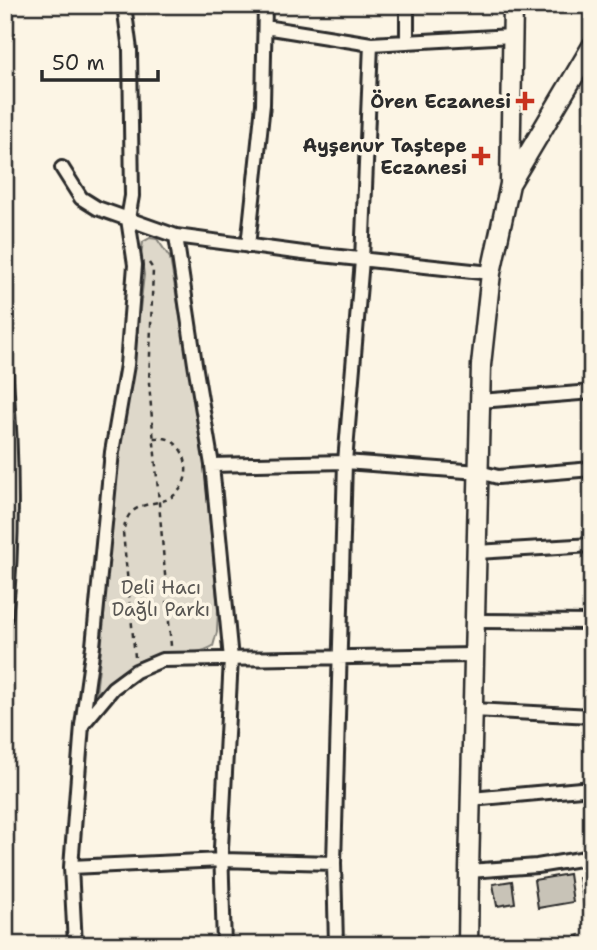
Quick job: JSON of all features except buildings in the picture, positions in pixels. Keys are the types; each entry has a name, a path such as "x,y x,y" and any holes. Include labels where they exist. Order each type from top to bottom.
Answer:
{"street":[{"path":"75,945 71,867 82,724 93,646 112,452 127,365 135,265 128,219 132,196 130,63 124,5"},
{"path":"248,246 263,104 265,5"},
{"path":"407,5 407,42"},
{"path":"468,945 481,365 491,273 510,184 513,5"},
{"path":"265,27 371,44 512,36"},
{"path":"336,945 334,863 345,462 362,260 371,44"},
{"path":"510,184 592,46"},
{"path":"62,168 81,198 97,208 176,236 362,260 491,273"},
{"path":"176,236 212,465 232,659 222,860 224,945"},
{"path":"5,368 12,485 5,618"},
{"path":"480,401 592,392"},
{"path":"212,465 345,462 479,472 498,477 592,469"},
{"path":"477,552 592,545"},
{"path":"475,621 592,622"},
{"path":"82,724 113,688 138,670 162,660 474,655"},
{"path":"473,710 592,716"},
{"path":"471,799 592,789"},
{"path":"469,872 537,866 592,857"},
{"path":"71,867 222,860 334,863"}],"path":[{"path":"135,265 148,262 153,269 149,383 172,660"},
{"path":"138,670 123,532 132,512 150,503 165,501 179,491 187,466 179,448 171,440 153,438"}],"green space":[{"name":"Deli Hacı Dağlı Parkı","path":"150,238 157,239 170,258 203,450 218,610 217,632 213,646 198,652 158,655 142,660 121,672 96,694 111,512 132,378 144,275 141,254 143,242"}],"place":[{"name":"Ören Eczanesi","path":"525,101"},
{"name":"Ayşenur Taştepe Eczanesi","path":"481,156"}]}
